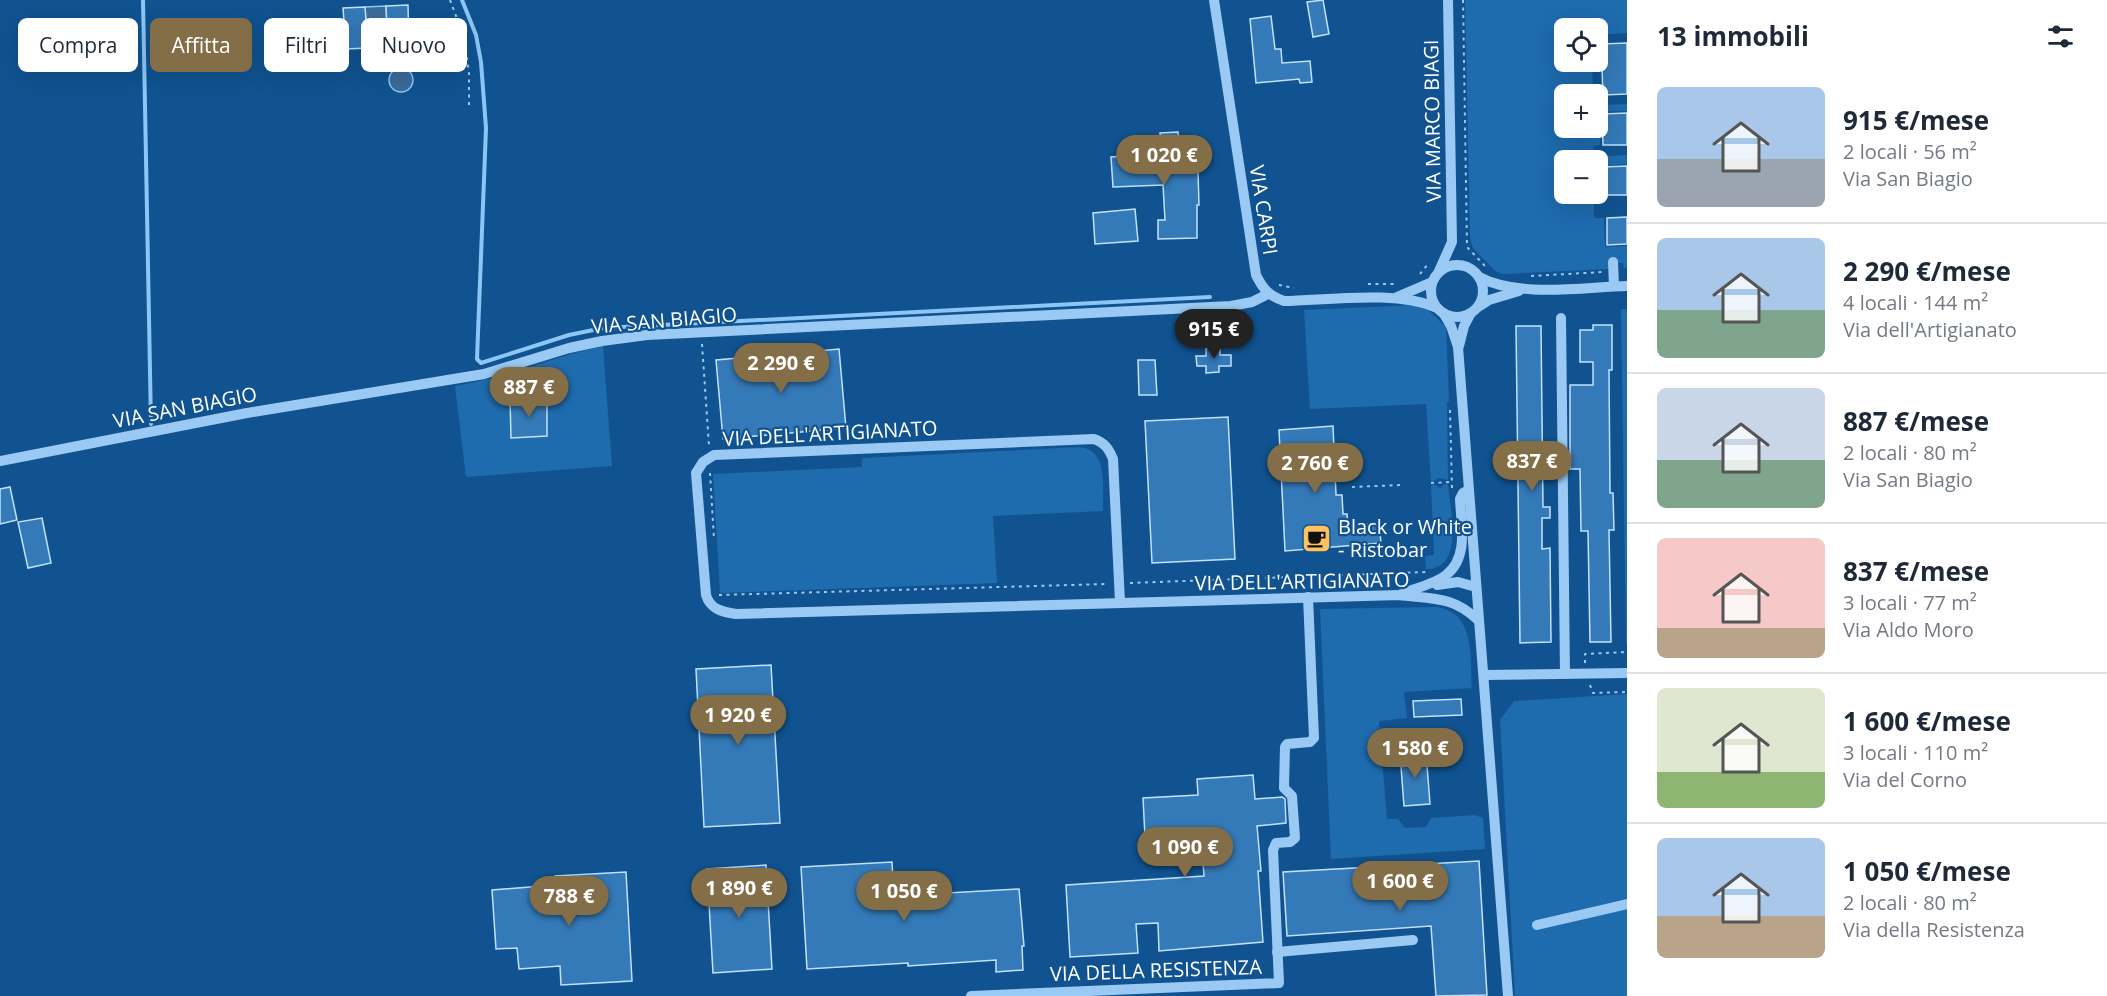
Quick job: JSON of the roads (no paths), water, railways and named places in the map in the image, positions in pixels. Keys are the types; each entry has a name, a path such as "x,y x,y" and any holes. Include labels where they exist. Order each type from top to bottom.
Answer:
{"street":[{"name":"VIA CARPI","path":"1214,0 1256,275 1268,294"},
{"name":"VIA MARCO BIAGI","path":"1448,0 1452,242 1463,265"},
{"name":"VIA MARCO BIAGI","path":"1439,271 1452,242"},
{"path":"1508,996 1458,346 1451,326 1432,300 1432,282 1439,271 1454,264 1463,265 1484,274 1489,282 1522,290"},
{"path":"1613,267 1614,286"},
{"path":"1458,346 1464,326 1483,297 1484,274"},
{"path":"1396,297 1432,282"},
{"path":"1268,294 1284,302 1396,297 1426,303 1440,311 1460,317 1489,300 1522,290 1627,286"},
{"name":"VIA SAN BIAGIO","path":"0,461 247,413 484,374 569,348 647,335 1231,306 1252,302 1268,294"},
{"path":"1561,318 1565,674"},
{"name":"VIA DELL'ARTIGIANATO","path":"1120,602 1113,459 1108,448 1094,439 726,455 710,457 696,472 706,595 708,602 718,610 736,614 1400,595 1449,601 1466,608 1478,620"},
{"path":"1400,595 1445,577 1458,561 1462,551 1460,500 1463,493 1469,490"},
{"path":"1400,595 1444,583 1458,582 1476,587"},
{"path":"1308,597 1314,738 1310,742 1287,744 1285,747 1284,788 1292,796 1295,837 1290,842 1276,843 1273,850 1278,952 1413,940"},
{"path":"1484,675 1627,673"},
{"path":"1537,925 1627,904"},
{"name":"VIA DELLA RESISTENZA","path":"971,996 1279,983 1278,952"}],"waterway":[{"path":"143,0 151,424"},
{"path":"462,0 476,35 481,62 486,128 477,359 481,363 569,335 603,328 1210,297"}],"place":[{"name":"Black or White - Ristobar","path":"1317,538"}]}
